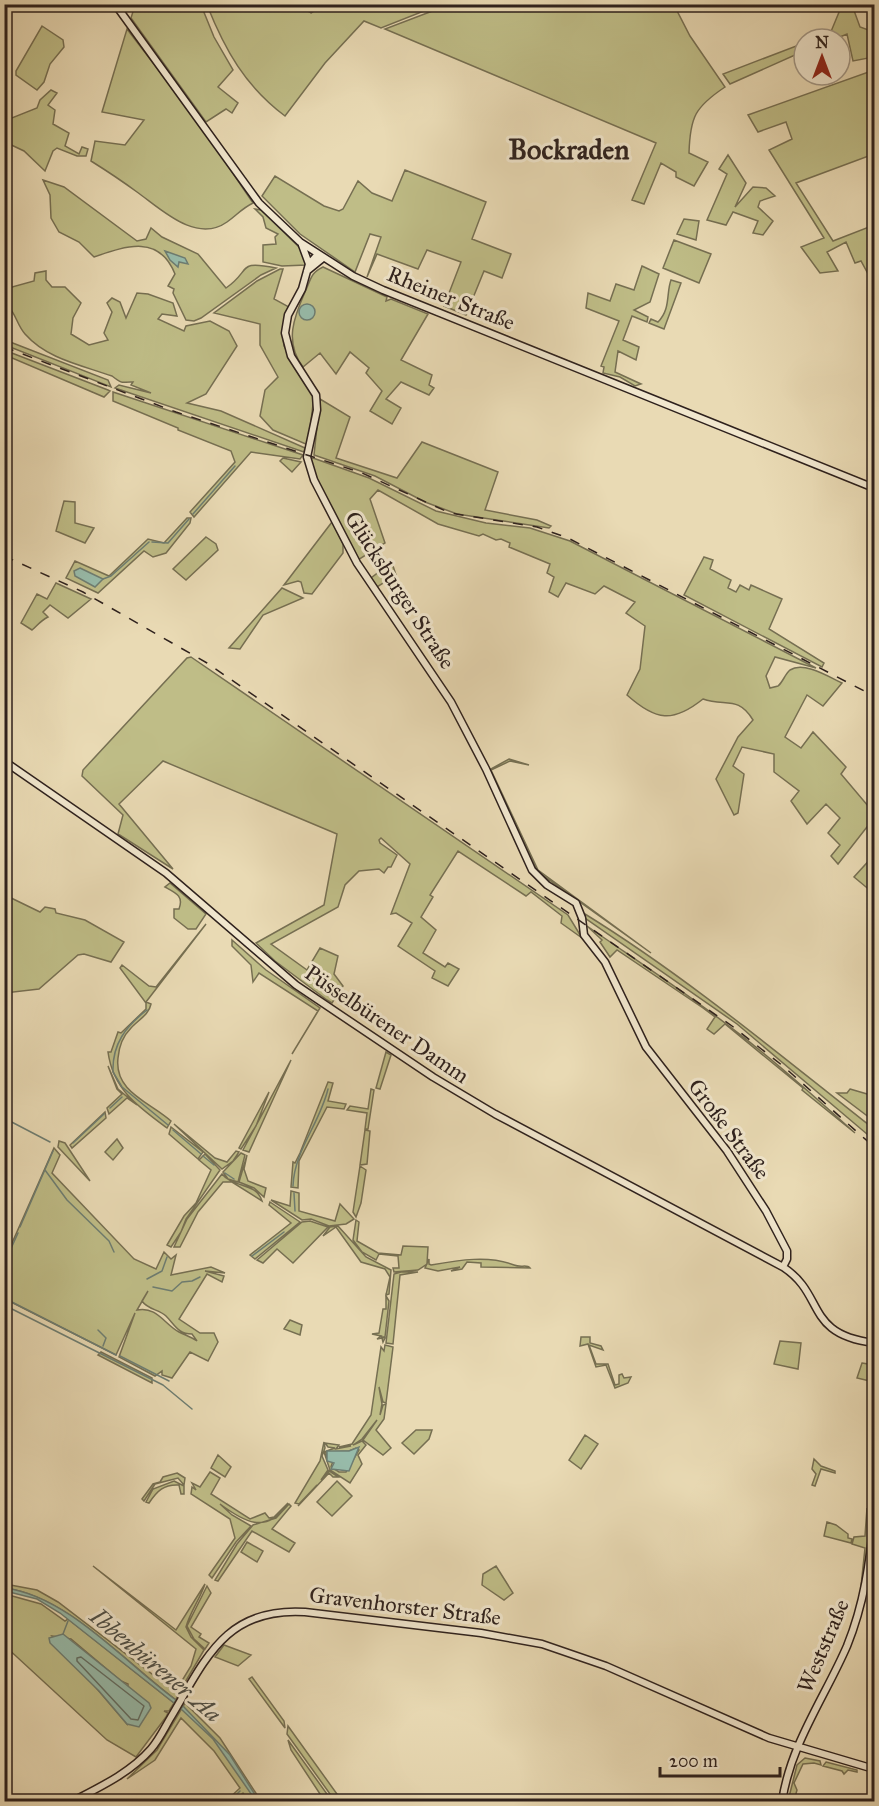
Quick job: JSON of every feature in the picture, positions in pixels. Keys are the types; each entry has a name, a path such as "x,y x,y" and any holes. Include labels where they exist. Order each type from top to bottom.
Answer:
{"main road":[{"name":"Rheiner Straße","path":"115,4 253,195 300,242 320,256 383,290 874,488"},
{"path":"300,242 308,255 308,267"},
{"path":"308,267 320,256"},
{"name":"Glücksburger Straße","path":"308,267 302,289 288,315 285,333 291,356 316,395 317,410 308,465 357,563 451,702 486,769 532,870 548,885 576,903"},
{"name":"Püsselbürener Damm","path":"4,761 166,873 296,985 433,1077 495,1114 783,1267"},
{"name":"Große Straße","path":"576,903 582,918 584,935 604,962 646,1047 727,1150 766,1211 787,1251 787,1259 783,1267"},
{"path":"783,1267 800,1282 828,1326 847,1338 874,1343"},
{"name":"Weststraße","path":"782,1802 788,1772 797,1748 841,1659 859,1612 869,1566 874,1517"},
{"name":"Gravenhorster Straße","path":"71,1802 103,1785 138,1762 153,1747 216,1644 234,1627 272,1613 305,1612 481,1633 542,1644 606,1666 797,1748 874,1769"}],"shaded area":[{"path":"285,4 311,13 324,4 674,5 690,36 725,87 701,107 691,130 689,153 708,162 694,186 676,177 676,172 661,163 644,204 632,200 656,143 385,29 435,10 434,7 381,28 364,21 325,63 285,116 247,80 221,37 207,5 256,5 259,10 272,5"},
{"path":"135,5 201,5 214,37 233,70 218,87 238,103 232,113 226,109 206,122 131,18"},
{"path":"842,5 852,5 860,27 874,32 874,57 853,61 852,27 833,27"},
{"path":"42,26 63,40 64,47 50,64 44,82 37,90 16,75 16,71"},
{"path":"127,29 197,120 253,203 215,228 191,227 179,222 91,161 95,141 125,145 144,120 102,112"},
{"path":"792,48 792,56 730,84 723,74"},
{"path":"874,70 874,154 796,183 833,241 874,225 874,285 861,261 855,263 846,242 827,252 838,271 820,273 801,247 824,238 769,150 792,139 786,122 758,132 748,115 826,87 852,87 852,78"},
{"path":"51,90 57,93 48,105 55,110 53,124 69,133 65,146 79,154 82,147 88,149 86,156 77,156 57,148 53,151 45,171 24,151 5,142 5,113 12,118 37,108 40,100"},
{"path":"728,155 746,183 735,207 753,187 766,188 775,196 760,201 758,207 773,221 763,235 753,233 758,221 733,212 726,225 707,220 727,174 719,169"},
{"path":"405,170 486,202 472,239 511,254 502,278 484,271 466,315 444,306 461,262 427,250 418,269 377,254 367,277 381,237 370,234 355,272 300,234 262,196 275,176 324,206 339,211 343,209 358,181 372,193 392,201"},
{"path":"43,180 64,187 137,241 146,239 151,228 162,237 198,254 226,288 249,266 276,268 261,275 201,318 194,321 186,320 173,293 174,289 168,286 175,274 168,261 160,253 140,246 118,249 94,257 79,242 59,232 51,218 50,195"},
{"path":"255,209 261,210 302,250 306,265 282,266 263,262 263,245 276,244 275,237 278,234 266,228 263,217"},
{"path":"5,210 8,254 5,289"},
{"path":"684,219 699,221 696,240 677,234"},
{"path":"674,240 711,254 699,283 663,268"},
{"path":"642,266 659,274 650,302 634,310 648,317 647,322 632,316 623,340 639,347 636,360 618,351 615,372 641,384 635,386 620,377 603,373 604,367 601,366 619,321 586,308 588,293 610,301 616,284 634,290"},
{"path":"323,267 387,297 386,301 391,299 428,314 401,360 432,375 429,385 434,388 429,395 401,382 386,399 401,408 392,424 370,411 382,391 366,373 369,368 350,352 336,374 320,353 303,367 297,358 292,339 295,320 311,277"},
{"path":"283,269 274,299 289,307 282,331 284,346 314,396 308,445 273,430 260,416 265,390 278,377 260,345 260,324 214,313 257,281"},
{"path":"46,271 46,280 52,287 65,287 81,303 73,318 71,334 89,345 108,340 104,333 112,312 107,303 112,298 120,302 126,318 137,293 148,294 173,303 177,316 162,314 158,319 184,331 186,326 210,321 229,331 237,346 206,394 187,403 221,411 305,448 304,452 115,388 119,385 151,393 131,385 133,382 121,382 112,376 44,350 22,331 11,309 8,306 5,307 5,289 34,281 35,273"},
{"path":"671,280 681,283 664,329 649,323 651,319 658,322 665,312"},
{"path":"5,340 108,380 111,387 5,345"},
{"path":"4,350 110,391 104,397 5,355"},
{"path":"113,392 303,455 300,459 251,452 194,517 190,512 235,462 231,451 113,401"},
{"path":"320,399 350,417 336,458 397,478 422,442 498,472 485,510 537,520 551,526 549,528 457,514 425,502 375,476 314,455"},
{"path":"283,458 301,462 292,472 280,461"},
{"path":"313,458 369,478 436,511 486,523 530,528 570,541 816,668 775,657 766,676 770,688 778,686 790,670 802,667 842,683 823,706 807,695 785,737 801,748 813,732 846,767 841,774 874,813 874,818 838,864 831,856 840,845 828,833 840,818 826,804 807,824 791,801 799,791 774,772 774,754 742,747 733,766 744,774 738,813 734,815 716,779 738,737 753,720 742,707 736,704 703,699 683,712 665,716 647,710 627,695 640,669 645,626 626,613 635,602 604,586 595,594 566,583 558,597 549,592 554,577 547,573 550,564 509,547 510,543 501,539 496,540 483,534 479,536 438,524 378,490 370,499 385,543 358,560 312,469 310,459"},
{"path":"64,501 75,502 75,523 94,528 85,543 56,531"},
{"path":"187,518 191,518 190,523 166,553 153,557 144,551 98,593 66,578 75,561 109,576 148,539 164,543"},
{"path":"332,522 343,544 343,553 312,594 304,593 301,582 298,581 284,585"},
{"path":"206,537 216,544 218,550 186,580 173,569"},
{"path":"704,557 713,560 710,569 731,580 728,588 736,592 740,585 749,590 751,585 782,599 769,629 824,663 822,667 684,595"},
{"path":"388,565 393,566 396,575 377,587 371,578"},
{"path":"56,583 91,599 68,618 50,605 43,612 48,617 32,630 21,623 37,594 47,599"},
{"path":"282,588 303,598 263,615 240,649 229,648"},
{"path":"191,657 568,915 582,938 561,923 562,916 531,892 526,896 458,851 430,895 433,897 421,917 436,930 423,953 445,967 448,963 459,969 448,986 432,978 435,971 398,946 412,923 396,913 391,914 410,864 381,838 380,843 397,855 391,867 388,867 384,873 379,869 359,871 345,885 338,907 271,944 307,970 320,948 338,956 334,974 343,986 332,1003 327,1000 275,961 256,943 324,905 337,834 163,761 119,804 173,869 118,834 123,815 82,776 83,770 187,658"},
{"path":"509,759 529,765 510,761 491,770 538,870 651,953 538,872 489,770"},
{"path":"874,855 874,889 872,892 854,877"},
{"path":"170,883 206,914 196,929 188,929 174,918 174,909 179,909 180,898 165,887"},
{"path":"5,895 40,912 45,907 55,909 56,913 85,920 124,942 111,962 84,954 78,955 39,989 5,993"},
{"path":"585,914 697,990 769,1046 874,1129 874,1140 737,1024 585,918"},
{"path":"206,924 146,1002 151,1004 150,1008 126,1034 119,1054 118,1070 127,1088 171,1121 167,1128 128,1096 121,1087 111,1065 108,1052 111,1052 118,1032 121,1033 146,1009 146,1003 120,968 122,965 149,986 156,987"},
{"path":"587,926 676,987 741,1035 855,1133 725,1024 714,1034 707,1029 715,1017 703,1008 617,950 610,957 600,942 602,940"},
{"path":"232,940 266,970 320,1008 292,1054 318,1011 259,973 253,982 251,965 232,946"},
{"path":"386,1052 391,1055 380,1089 376,1088"},
{"path":"291,1060 249,1152 243,1150"},
{"path":"108,1066 118,1089 137,1105 127,1098 109,1114 107,1108 122,1094 117,1089"},
{"path":"328,1082 333,1083 328,1101 346,1104 344,1109 327,1107 299,1161 298,1188 291,1187 293,1162 295,1163 300,1153"},
{"path":"371,1089 374,1090 368,1129 365,1129 367,1113 347,1110 350,1106 368,1109"},
{"path":"850,1089 874,1096 872,1100 874,1101 874,1121 837,1093 847,1093"},
{"path":"269,1092 256,1126 241,1149 239,1148"},
{"path":"105,1112 106,1118 72,1148 70,1145"},
{"path":"174,1124 215,1158 227,1162 236,1151 239,1152 233,1161 222,1169"},
{"path":"171,1127 203,1152 198,1159 169,1134"},
{"path":"365,1130 370,1131 367,1164 360,1165"},
{"path":"117,1139 123,1148 113,1160 105,1152"},
{"path":"59,1141 65,1143 90,1181 58,1147"},
{"path":"54,1148 60,1155 52,1173 134,1259 156,1269 164,1252 171,1259 176,1255 171,1275 211,1267 225,1273 205,1271 224,1276 222,1282 207,1274 179,1319 200,1333 214,1333 218,1342 208,1361 190,1352 172,1378 162,1375 162,1371 155,1376 119,1357 135,1313 116,1355 5,1299 5,1259","holes":["142,1301 163,1314 180,1331 192,1334 197,1341 174,1329 155,1313 144,1309 137,1310"]},
{"path":"241,1153 245,1155 238,1182 228,1179 223,1172"},
{"path":"205,1154 220,1170 186,1219 171,1247 167,1245 184,1216 196,1203 211,1170 199,1160"},
{"path":"247,1155 244,1169 248,1181 266,1188 264,1197 254,1188 239,1182"},
{"path":"360,1166 366,1170 361,1203 356,1217 353,1212"},
{"path":"222,1174 255,1191 262,1201 232,1182 223,1182 198,1212 180,1247 174,1247 187,1219"},
{"path":"291,1191 299,1193 299,1211 335,1221 340,1204 354,1219 346,1224 329,1226 311,1219 302,1220 271,1200 290,1206"},
{"path":"270,1202 300,1222 255,1259 250,1255 291,1223 269,1205"},
{"path":"356,1220 359,1222 357,1241 378,1253 401,1255 403,1246 428,1247 427,1264 418,1270 394,1272 393,1268 399,1268 398,1256 379,1254 376,1260 362,1252 353,1240"},
{"path":"310,1221 328,1227 293,1263 277,1249 263,1263 257,1260 302,1222"},
{"path":"338,1226 366,1257 391,1270 389,1294 386,1295 390,1277 385,1269 361,1262 336,1227 323,1236 330,1227"},
{"path":"429,1259 431,1265 484,1259 530,1268 481,1267 481,1263 467,1262 462,1269 451,1271 460,1267 438,1271 425,1268"},
{"path":"418,1272 400,1275 393,1344 386,1343 394,1274"},
{"path":"386,1296 389,1301 385,1337 381,1337 385,1338 383,1342 382,1338 377,1339 381,1336 372,1334 379,1333 383,1309 386,1309"},
{"path":"290,1320 302,1325 300,1335 284,1329"},
{"path":"581,1337 590,1337 590,1343 601,1346 603,1350 589,1345 596,1364 608,1364 615,1385 619,1384 619,1375 622,1374 624,1378 631,1377 628,1383 615,1388 606,1365 596,1367 588,1344 580,1346"},
{"path":"780,1341 801,1343 798,1369 774,1364"},
{"path":"385,1345 393,1347 386,1403 383,1402 379,1387 382,1404 380,1415 383,1405 386,1404 384,1419 376,1430 391,1448 383,1455 363,1440 377,1420 362,1439 353,1445 362,1441 366,1445 358,1455 362,1464 350,1483 330,1470 324,1452 335,1448 328,1447 325,1443 339,1445 336,1449 351,1446 339,1447 352,1444 371,1415 381,1347 384,1351","holes":["356,1448 359,1450 346,1472 339,1472 331,1467 333,1461 327,1460 326,1452 349,1451"]},
{"path":"101,1352 152,1378 152,1383 98,1355"},
{"path":"862,1363 874,1365 874,1382 857,1378"},
{"path":"416,1430 432,1430 429,1439 414,1454 402,1443"},
{"path":"585,1435 598,1444 581,1469 569,1460"},
{"path":"324,1442 325,1448 322,1456 328,1470 321,1480 329,1471 338,1477 333,1477 329,1473 298,1506 317,1485 299,1504 295,1503 320,1461"},
{"path":"218,1455 231,1467 225,1477 211,1468"},
{"path":"814,1459 821,1466 835,1471 835,1473 821,1469 815,1486 812,1485 816,1474 812,1469"},
{"path":"210,1472 220,1478 211,1494 250,1519 265,1513 269,1518 274,1517 263,1522 254,1522 237,1516 220,1504 232,1515 251,1526 236,1542 212,1578 209,1575 235,1538 230,1519 191,1494 192,1487 196,1490 192,1483 200,1487"},
{"path":"177,1473 185,1478 184,1485 178,1478 155,1484 144,1501 142,1499 153,1484 160,1482 163,1477"},
{"path":"174,1481 184,1486 184,1494 181,1494 179,1485 169,1486 158,1492 149,1503 146,1502 153,1489"},
{"path":"337,1481 352,1496 332,1516 317,1502"},
{"path":"289,1504 291,1506 272,1529 295,1543 289,1552 252,1531 218,1581 215,1580 237,1544 253,1525 276,1518"},
{"path":"867,1508 869,1534 861,1586 865,1548 852,1544 854,1537 865,1536"},
{"path":"827,1522 836,1525 848,1534 848,1538 852,1539 851,1543 824,1536"},
{"path":"247,1542 263,1551 257,1562 241,1552"},
{"path":"93,1566 176,1630 205,1584 186,1627 191,1637 204,1650 180,1691 156,1676 157,1671 180,1684 191,1666 196,1649"},
{"path":"496,1566 513,1593 504,1600 482,1585 483,1574"},
{"path":"5,1584 37,1590 58,1602 178,1694 176,1700 73,1617 28,1594 5,1588"},
{"path":"207,1586 211,1593 191,1627 201,1634 199,1637 209,1643 205,1649 194,1639 187,1626"},
{"path":"5,1594 41,1604 65,1621 68,1619 174,1703 169,1711 164,1711 168,1713 166,1717 136,1757 107,1740 5,1646","holes":["52,1636 71,1639 121,1681 128,1684 127,1724"]},
{"path":"224,1645 251,1655 238,1666 215,1657"},
{"path":"252,1677 284,1721 285,1728 249,1679"},
{"path":"185,1703 220,1738 261,1801 249,1801 243,1793 233,1801 226,1801 240,1788 214,1751 181,1718 155,1760 127,1779 157,1750"},
{"path":"288,1726 342,1801 335,1801 287,1734"},
{"path":"288,1740 332,1801 325,1801 322,1797 291,1750"},
{"path":"805,1758 820,1761 821,1765 803,1764 794,1783 797,1790 794,1801 788,1801 797,1765"},
{"path":"826,1762 857,1770 857,1772 848,1770 844,1774 842,1771 823,1766"}],"water":[{"path":"165,251 185,258 188,264 179,262 178,267"},
{"path":"307,304 313,306 315,312 313,318 307,320 301,318 299,312 301,306"},
{"path":"80,568 103,579 95,587 75,576 74,571"},
{"path":"359,1447 349,1471 331,1469 334,1463 327,1461 327,1451 349,1451"},
{"path":"5,1588 28,1594 73,1617 176,1700 174,1703 60,1613 37,1599 5,1591"},
{"path":"63,1634 149,1703 151,1708 139,1727 127,1724 99,1691 50,1643 49,1638"},
{"path":"183,1706 230,1755 259,1801 256,1801 213,1739 181,1709"}],"waterway":[{"path":"193,514 235,466"},
{"path":"152,542 168,543 189,519"},
{"path":"103,579 111,576 149,542"},
{"path":"147,1010 127,1029 118,1044 113,1072 122,1087 168,1125"},
{"path":"293,1186 294,1173 302,1149 328,1089"},
{"path":"110,1108 122,1097"},
{"path":"73,1143 104,1114"},
{"path":"4,1118 50,1142"},
{"path":"173,1130 201,1154"},
{"path":"20,1227 53,1151"},
{"path":"203,1156 214,1165"},
{"path":"45,1170 67,1200 109,1241 114,1252"},
{"path":"225,1173 234,1179"},
{"path":"294,1193 295,1211"},
{"path":"252,1256 284,1232"},
{"path":"4,1264 18,1233"},
{"path":"147,1279 162,1271 167,1257"},
{"path":"153,1287 172,1291 182,1282 200,1277"},
{"path":"4,1298 116,1355"},
{"path":"4,1305 163,1385 192,1409"},
{"path":"98,1330 106,1338 103,1346"},
{"path":"120,1356 169,1381"},
{"path":"63,1634 68,1621"},
{"path":"229,1802 240,1791"}],"railway":[{"path":"4,347 176,412 362,473 450,513 537,527 568,538 874,696"},
{"path":"4,556 83,592 207,663 732,1026 783,1066 874,1147"}],"district":[{"name":"Bockraden","path":"569,149"}],"water label":[{"name":"Ibbenbürener Aa","path":"156,1665"}]}
